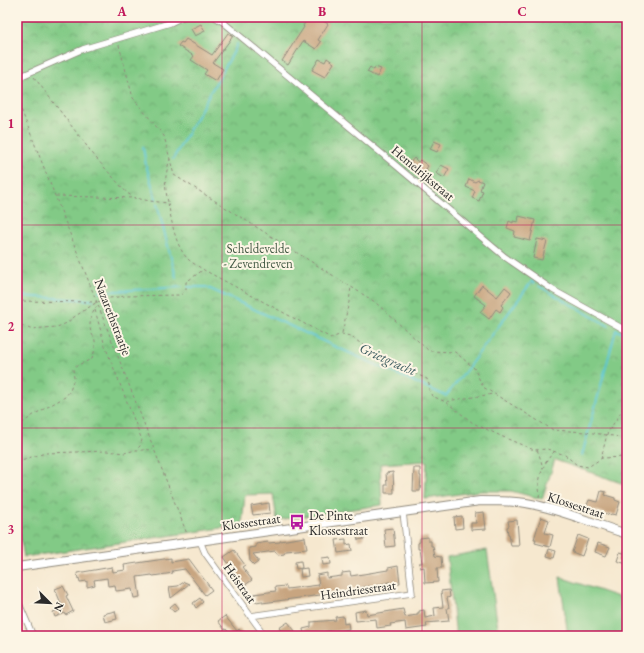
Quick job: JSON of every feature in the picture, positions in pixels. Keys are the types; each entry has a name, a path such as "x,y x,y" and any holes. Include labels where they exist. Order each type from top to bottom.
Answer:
{"street":[{"path":"17,78 83,49 170,23 182,17"},
{"name":"Hemelrijkstraat","path":"215,17 267,58 516,266 553,290 627,331"},
{"name":"Klossestraat","path":"17,567 480,501 518,502 547,508 627,534"},
{"name":"Heindriesstraat","path":"250,616 412,593 403,512"},
{"name":"Heistraat","path":"200,541 205,553 265,636"},
{"path":"17,599 33,636"}],"path":[{"path":"117,39 133,98 164,136 174,175 375,302 429,350 455,352 474,368 483,387 553,430 589,432 627,438"},
{"path":"30,72 96,158 127,193 135,198"},
{"name":"Nazarethstraatje","path":"17,99 187,532 188,543"},
{"path":"170,158 165,173 165,188 178,245 187,258 204,270 331,338 342,334 350,336 382,358 426,379 432,396 446,402 473,423 503,437 534,450 547,449 565,454 577,465 588,467 602,458 627,457"},
{"path":"55,196 135,198 168,203"},
{"path":"17,324 30,329 57,327 67,323 97,302 110,298 125,296 180,295 186,289 186,282 204,270"},
{"path":"342,334 351,287"},
{"path":"17,302 97,302"},
{"path":"17,427 35,414 65,397 70,391 74,378 73,369 78,365 92,359 95,349 95,340 90,331 90,322 98,305"},
{"path":"95,309 105,346 142,440 140,446 136,450"},
{"path":"446,402 494,394"},
{"path":"601,459 607,434 627,402"},
{"path":"17,461 46,453 107,451 124,453 154,448"},
{"path":"536,450 539,454 543,469"},
{"path":"537,506 540,496 539,486 543,469 548,458 555,451"}],"green space":[{"name":"Scheldevelde - Zevendreven","path":"17,17 627,17 627,485 555,460 542,499 511,491 480,491 425,499 427,461 380,464 382,505 277,520 273,494 245,495 242,525 24,557 17,519"},
{"path":"487,550 499,636 456,636 447,557"},
{"path":"560,577 627,600 627,636 568,636"}],"building":[{"path":"308,17 317,17 328,24 318,40 321,42 316,49 303,41 288,65 282,61 304,27 303,26"},
{"path":"201,24 205,31 195,36 191,29"},
{"path":"228,33 233,36 213,63 223,69 216,81 204,74 207,70 191,60 194,56 178,46 186,39 212,55"},
{"path":"327,58 334,63 325,77 312,70 319,59 325,62"},
{"path":"370,67 374,70 375,67 381,69 377,77 367,72"},
{"path":"434,141 441,144 437,152 430,149"},
{"path":"414,158 418,162 420,160 428,166 423,175 409,164"},
{"path":"441,165 449,169 444,178 436,173"},
{"path":"469,179 475,182 478,180 483,182 480,190 483,191 479,201 472,198 475,191 466,187"},
{"path":"519,216 535,220 530,241 514,237 515,231 507,228 509,221 513,223 513,221 518,222"},
{"path":"537,239 547,241 542,260 533,258"},
{"path":"482,285 497,297 505,287 511,292 501,305 503,307 500,312 496,309 489,319 480,312 486,305 474,296"},
{"path":"414,468 420,468 420,491 413,491"},
{"path":"393,472 394,493 385,493 385,485 387,485 386,473"},
{"path":"601,491 606,492 605,495 615,498 615,500 620,502 616,515 610,515 586,508 589,500 598,502"},
{"path":"269,503 270,513 253,515 251,506"},
{"path":"484,512 486,529 471,530 471,523 476,523 475,513"},
{"path":"462,516 463,528 455,529 454,517"},
{"path":"541,517 549,520 545,533 553,535 550,547 535,543 536,539 534,539"},
{"path":"517,520 519,546 511,546 507,527 509,526 508,521"},
{"path":"393,528 395,546 386,547 384,529"},
{"path":"363,530 364,539 358,540 356,531"},
{"path":"578,535 588,539 582,556 572,552"},
{"path":"305,537 307,549 286,551 284,554 278,555 275,551 253,554 258,562 254,565 250,561 249,548 256,547 256,544 280,542"},
{"path":"428,537 428,541 431,541 431,546 433,546 435,556 441,557 442,568 437,568 438,582 425,583 424,567 420,568 419,563 422,563 418,543 420,542 420,538"},
{"path":"346,539 346,545 351,544 352,551 338,553 336,540"},
{"path":"598,543 610,547 606,556 595,552"},
{"path":"549,549 556,551 554,558 547,556"},
{"path":"234,550 245,565 242,567 252,580 244,586 224,557"},
{"path":"620,552 627,554 627,564 617,561"},
{"path":"330,557 331,564 323,565 322,558"},
{"path":"171,558 171,562 189,559 212,590 205,595 185,569 172,571 173,573 137,577 140,597 134,598 132,589 116,591 115,585 108,586 107,578 94,580 95,585 87,587 87,581 80,582 79,578 78,579 77,573 112,567 113,572 125,570 124,565"},
{"path":"301,561 302,568 296,569 295,562"},
{"path":"398,566 400,583 390,584 390,582 377,585 377,587 371,586 262,603 262,601 256,602 254,594 276,591 275,587 286,586 287,589 319,585 317,575 327,573 327,578 342,576 342,573 350,572 351,576 388,570 388,568"},
{"path":"307,568 308,576 301,577 300,569"},
{"path":"184,582 189,584 171,598 169,587 178,586"},
{"path":"63,586 68,595 66,596 73,611 66,615 65,613 55,617 53,612 63,608 55,589"},
{"path":"449,590 450,597 447,598 449,608 447,608 449,621 426,623 427,627 406,630 405,622 377,628 376,619 356,621 355,612 366,610 367,615 403,609 405,617 417,615 419,611 424,610 425,618 435,616 434,608 443,607 441,591"},
{"path":"200,598 203,602 196,608 193,603"},
{"path":"175,603 179,608 174,612 170,607"},
{"path":"115,611 117,619 105,622 103,614"},
{"path":"225,616 237,631 239,629 244,636 230,636 231,635 218,621"},
{"path":"343,616 344,624 348,623 349,629 304,635 303,629 311,627 311,622 336,620 335,617"},
{"path":"288,622 295,631 289,636 286,636 279,628"}],"waterway":[{"path":"173,159 237,44"},
{"path":"143,147 146,165 156,199"},
{"path":"157,204 176,277"},
{"name":"Grietgracht","path":"188,287 206,287 446,396 532,281 534,283"},
{"path":"539,286 609,326"},
{"name":"Grietgracht","path":"99,292 182,287"},
{"name":"Grietgracht","path":"17,296 93,300"},
{"path":"582,455 616,330 627,335"}],"place":[{"name":"De Pinte Klossestraat","path":"297,522"}]}
